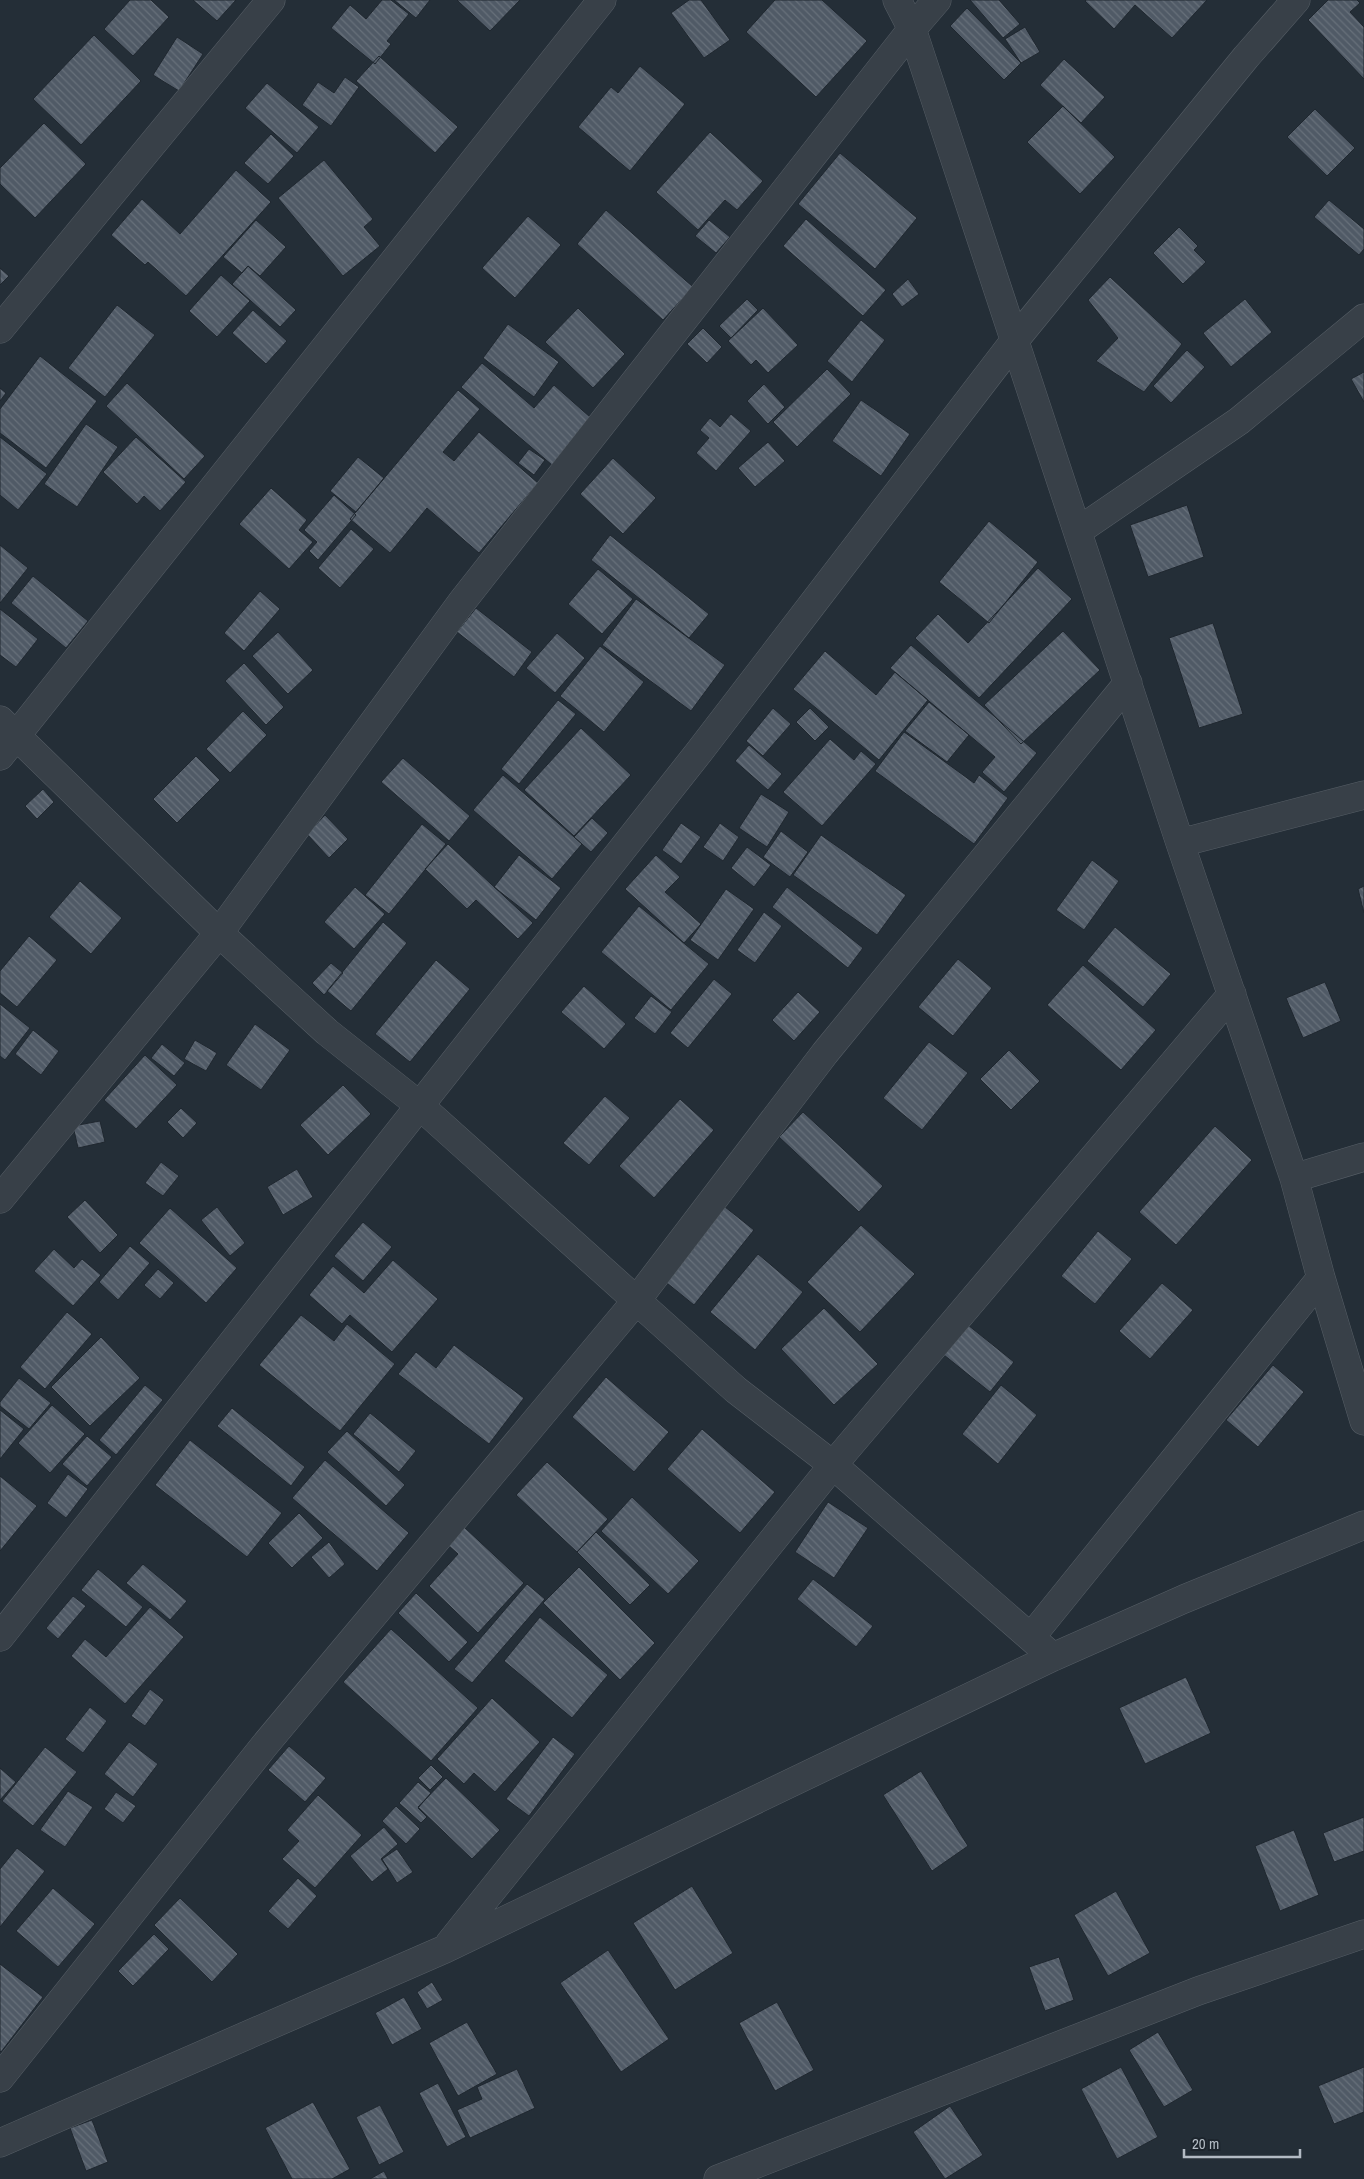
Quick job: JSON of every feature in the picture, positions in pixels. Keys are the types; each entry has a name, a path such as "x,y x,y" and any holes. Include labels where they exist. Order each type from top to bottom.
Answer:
{"street":[{"path":"0,329 271,0"},
{"path":"0,756 8,727 602,0"},
{"path":"897,0 912,29 1180,843 1294,1178 1321,1278 1364,1421"},
{"path":"0,1199 219,933 461,603 936,0"},
{"path":"0,1637 693,760 1015,340 1246,57 1296,0"},
{"path":"1078,531 1239,421 1364,318"},
{"path":"0,2078 264,1746 636,1301 825,1054 1128,683"},
{"path":"8,727 219,933 327,1032 419,1105 736,1390 833,1465 1053,1657"},
{"path":"1180,843 1364,795"},
{"path":"445,1949 833,1465 1232,994"},
{"path":"1294,1178 1364,1157"},
{"path":"1031,1637 1321,1278"},
{"path":"0,2143 445,1949 1053,1657 1184,1599 1364,1525"},
{"path":"718,2179 1198,1990 1364,1934"}],"building":[{"path":"130,0 151,0 169,17 133,56 104,29"},
{"path":"193,0 236,0 217,21"},
{"path":"382,0 391,0 409,14 387,41 391,44 375,64 331,28 350,5 366,19"},
{"path":"394,0 430,0 416,18"},
{"path":"457,0 520,0 490,31"},
{"path":"689,0 701,0 730,40 704,58 671,13"},
{"path":"775,0 822,0 867,41 816,97 746,32"},
{"path":"970,0 999,0 1020,24 1003,38"},
{"path":"1086,0 1207,0 1172,38 1135,5 1114,29"},
{"path":"1328,0 1357,0 1360,3 1350,12 1364,27 1364,79 1308,20"},
{"path":"967,8 1021,63 1004,80 950,26"},
{"path":"1025,27 1040,52 1021,63 1005,39"},
{"path":"94,35 141,81 81,145 33,99"},
{"path":"177,37 203,54 179,91 153,75"},
{"path":"379,56 458,127 435,153 356,81"},
{"path":"1064,59 1105,97 1081,123 1040,85"},
{"path":"640,66 685,104 630,171 578,127 611,87 618,93"},
{"path":"345,77 359,87 331,126 302,105 318,82 334,93"},
{"path":"267,83 319,127 297,153 245,108"},
{"path":"1063,106 1115,157 1080,194 1027,142"},
{"path":"1315,109 1355,148 1327,176 1287,137"},
{"path":"44,123 86,164 35,218 0,184 0,168"},
{"path":"710,132 763,181 737,210 725,200 698,230 656,192"},
{"path":"271,134 294,156 268,184 244,163"},
{"path":"840,153 917,218 875,269 798,204"},
{"path":"324,160 373,219 364,227 380,246 343,276 278,198"},
{"path":"236,170 271,202 186,296 148,262 145,265 111,235 142,199 180,234"},
{"path":"1329,200 1364,229 1364,249 1359,255 1314,217"},
{"path":"606,210 693,287 663,320 577,244"},
{"path":"528,216 561,245 515,298 482,268"},
{"path":"806,219 886,290 863,316 783,246"},
{"path":"256,220 286,247 260,276 248,266 242,273 223,257"},
{"path":"709,220 730,237 716,253 695,236"},
{"path":"1179,227 1198,246 1194,250 1206,262 1183,284 1153,253"},
{"path":"248,266 296,310 280,327 232,284"},
{"path":"0,268 9,276 0,285"},
{"path":"221,275 250,301 217,337 189,311"},
{"path":"1110,277 1182,344 1144,392 1096,361 1118,338 1088,300"},
{"path":"908,279 919,294 902,307 892,294"},
{"path":"747,299 758,310 731,338 719,326"},
{"path":"1245,299 1272,332 1231,367 1203,333"},
{"path":"117,305 155,335 105,397 68,368"},
{"path":"578,308 625,354 593,388 545,342"},
{"path":"763,308 798,345 768,373 756,360 751,365 728,341"},
{"path":"253,310 287,341 266,364 232,333"},
{"path":"861,320 885,340 852,382 827,361"},
{"path":"508,324 559,362 534,397 483,358"},
{"path":"703,328 722,347 707,363 687,344"},
{"path":"1187,350 1205,367 1171,403 1153,386"},
{"path":"40,356 97,401 46,468 0,433 0,409"},
{"path":"482,363 534,408 554,385 591,418 552,465 461,387"},
{"path":"827,369 851,394 797,447 773,422"},
{"path":"1364,372 1364,402 1351,379"},
{"path":"127,383 205,456 184,479 106,406"},
{"path":"764,384 785,407 768,424 747,401"},
{"path":"0,388 6,393 0,401"},
{"path":"458,390 480,409 443,452 454,461 479,432 538,483 479,553 427,508 390,553 350,519"},
{"path":"861,400 910,434 881,476 832,441"},
{"path":"731,414 751,431 716,471 696,453 709,438 700,430 710,418 720,427"},
{"path":"86,424 118,447 77,507 44,484"},
{"path":"0,437 47,474 18,510 0,495"},
{"path":"136,437 186,482 160,511 144,496 137,504 103,472"},
{"path":"768,442 785,461 755,487 738,468"},
{"path":"529,449 545,460 534,475 518,463"},
{"path":"358,457 384,478 356,512 330,491"},
{"path":"613,458 656,498 623,534 580,494"},
{"path":"271,488 307,520 299,530 313,542 289,569 239,524"},
{"path":"334,495 356,515 318,560 309,551 317,542 304,530"},
{"path":"1187,505 1204,557 1148,577 1130,525"},
{"path":"989,521 1038,562 989,623 939,582"},
{"path":"351,529 374,549 340,588 318,568"},
{"path":"610,535 709,614 689,638 591,560"},
{"path":"0,545 28,568 0,603"},
{"path":"1038,568 1072,599 979,698 915,638 938,614 968,643"},
{"path":"598,569 633,599 602,634 568,604"},
{"path":"33,576 88,621 66,648 11,603"},
{"path":"260,591 280,609 244,651 224,633"},
{"path":"636,599 725,665 691,711 602,645"},
{"path":"476,608 532,652 514,677 457,632"},
{"path":"0,609 38,639 16,667 0,655"},
{"path":"1213,623 1243,714 1199,728 1169,638"},
{"path":"1063,631 1100,670 1021,744 984,705"},
{"path":"278,632 313,670 288,694 252,656"},
{"path":"557,633 585,658 555,693 526,668"},
{"path":"911,645 1037,753 1004,792 982,772 995,757 890,668"},
{"path":"600,646 644,682 604,732 560,696"},
{"path":"825,651 876,695 895,672 928,700 879,760 793,689"},
{"path":"244,663 284,707 266,725 225,681"},
{"path":"558,700 576,714 519,784 501,769"},
{"path":"929,702 969,735 947,762 905,731"},
{"path":"773,708 791,724 763,756 746,741"},
{"path":"810,708 829,727 815,741 796,722"},
{"path":"243,711 267,735 230,773 206,749"},
{"path":"581,728 631,775 574,836 524,790"},
{"path":"904,732 974,783 979,775 1008,798 974,844 875,771"},
{"path":"830,739 854,760 861,751 876,764 822,826 783,792"},
{"path":"749,745 782,774 768,790 735,761"},
{"path":"196,756 220,780 177,823 153,799"},
{"path":"403,758 470,816 449,841 381,782"},
{"path":"503,775 582,844 552,879 473,810"},
{"path":"43,789 54,802 37,819 25,806"},
{"path":"761,794 789,812 767,847 739,828"},
{"path":"325,815 348,839 329,858 307,834"},
{"path":"592,818 608,833 591,852 574,837"},
{"path":"681,823 701,837 681,864 662,850"},
{"path":"720,823 739,837 723,861 703,847"},
{"path":"422,824 446,844 389,914 365,895"},
{"path":"781,831 808,852 790,877 763,857"},
{"path":"821,835 906,895 877,935 793,875"},
{"path":"448,844 533,923 518,939 476,900 467,909 425,869"},
{"path":"747,847 771,865 754,887 731,868"},
{"path":"519,855 561,888 536,920 494,887"},
{"path":"656,855 680,877 665,892 701,924 684,943 625,889"},
{"path":"1092,860 1119,881 1084,930 1056,910"},
{"path":"80,881 122,918 91,954 49,917"},
{"path":"1364,886 1364,913 1358,889"},
{"path":"355,887 385,914 354,949 324,922"},
{"path":"787,887 863,948 848,968 772,907"},
{"path":"726,889 754,909 718,960 690,940"},
{"path":"639,906 709,964 671,1010 601,952"},
{"path":"764,912 782,926 755,963 737,950"},
{"path":"383,922 407,943 351,1011 327,991"},
{"path":"1115,927 1171,974 1143,1007 1087,961"},
{"path":"29,936 57,960 17,1007 0,993 0,971"},
{"path":"958,959 992,988 953,1036 918,1007"},
{"path":"436,960 470,989 410,1062 375,1034"},
{"path":"331,963 343,973 324,995 312,983"},
{"path":"1083,965 1156,1030 1121,1070 1047,1005"},
{"path":"714,979 732,994 688,1048 670,1033"},
{"path":"1325,982 1341,1021 1303,1038 1286,998"},
{"path":"584,986 626,1024 604,1049 561,1012"},
{"path":"798,992 820,1012 794,1041 772,1020"},
{"path":"651,996 672,1012 655,1034 634,1018"},
{"path":"0,1004 30,1028 5,1060 0,1056"},
{"path":"255,1024 290,1050 261,1090 226,1065"},
{"path":"33,1030 59,1051 41,1075 15,1054"},
{"path":"195,1040 217,1053 206,1071 184,1059"},
{"path":"929,1042 968,1073 922,1130 883,1098"},
{"path":"162,1044 185,1063 174,1076 151,1058"},
{"path":"1009,1050 1040,1081 1011,1110 980,1079"},
{"path":"145,1055 177,1085 136,1129 104,1100"},
{"path":"343,1085 371,1114 328,1155 300,1125"},
{"path":"605,1096 630,1118 589,1165 563,1143"},
{"path":"680,1099 714,1130 654,1198 619,1166"},
{"path":"181,1108 197,1123 183,1138 167,1122"},
{"path":"803,1112 883,1186 859,1212 779,1137"},
{"path":"100,1121 105,1142 78,1148 73,1126"},
{"path":"1215,1126 1252,1160 1176,1245 1139,1212"},
{"path":"161,1162 179,1176 163,1196 145,1183"},
{"path":"297,1169 313,1197 283,1215 267,1187"},
{"path":"715,1199 754,1230 694,1305 656,1274"},
{"path":"85,1200 118,1235 100,1253 67,1217"},
{"path":"217,1207 245,1243 230,1256 201,1220"},
{"path":"170,1208 237,1268 206,1303 139,1243"},
{"path":"363,1222 392,1247 363,1281 334,1256"},
{"path":"861,1225 915,1274 860,1332 807,1282"},
{"path":"1098,1231 1132,1259 1095,1304 1061,1276"},
{"path":"130,1246 150,1263 118,1300 99,1282"},
{"path":"54,1249 74,1268 82,1259 101,1275 73,1306 34,1271"},
{"path":"758,1254 803,1292 755,1350 710,1312"},
{"path":"393,1260 438,1299 392,1352 350,1315 342,1324 309,1295 333,1266 364,1293"},
{"path":"158,1269 174,1283 160,1299 144,1285"},
{"path":"1162,1283 1193,1310 1150,1359 1119,1331"},
{"path":"824,1308 878,1364 834,1405 781,1349"},
{"path":"67,1312 92,1334 45,1389 20,1367"},
{"path":"301,1315 334,1341 347,1324 395,1364 340,1431 259,1365"},
{"path":"968,1325 1014,1362 990,1392 944,1355"},
{"path":"101,1337 140,1378 90,1426 51,1387"},
{"path":"454,1345 524,1398 489,1444 398,1374 416,1352 436,1368"},
{"path":"1273,1365 1304,1392 1258,1447 1226,1420"},
{"path":"606,1377 669,1432 634,1472 572,1417"},
{"path":"19,1378 51,1403 29,1429 0,1406 0,1402"},
{"path":"145,1385 163,1400 116,1455 99,1440"},
{"path":"1001,1385 1037,1415 998,1464 962,1434"},
{"path":"52,1405 85,1434 50,1473 18,1443"},
{"path":"232,1408 305,1467 291,1486 217,1426"},
{"path":"0,1410 24,1429 0,1459"},
{"path":"370,1413 416,1451 399,1472 353,1434"},
{"path":"702,1429 775,1492 740,1533 667,1469"},
{"path":"347,1431 405,1485 386,1506 327,1452"},
{"path":"87,1436 112,1457 87,1486 62,1464"},
{"path":"190,1440 282,1513 247,1557 155,1485"},
{"path":"325,1460 409,1533 377,1571 292,1498"},
{"path":"547,1462 608,1519 577,1552 516,1495"},
{"path":"68,1474 88,1489 66,1518 47,1503"},
{"path":"0,1476 37,1506 0,1551"},
{"path":"632,1497 699,1561 668,1594 601,1531"},
{"path":"828,1502 868,1528 834,1578 795,1552"},
{"path":"299,1513 323,1538 292,1568 268,1543"},
{"path":"464,1527 524,1583 478,1633 429,1586 458,1554 448,1545"},
{"path":"596,1532 650,1585 630,1605 577,1552"},
{"path":"329,1542 345,1564 329,1578 311,1557"},
{"path":"143,1564 187,1601 170,1620 126,1583"},
{"path":"579,1567 655,1643 620,1680 543,1603"},
{"path":"98,1569 143,1607 126,1627 81,1590"},
{"path":"813,1579 873,1626 856,1647 797,1599"},
{"path":"527,1584 545,1599 472,1683 454,1669"},
{"path":"416,1593 468,1642 449,1662 398,1613"},
{"path":"73,1596 86,1606 58,1639 46,1628"},
{"path":"150,1607 184,1637 125,1704 71,1656 85,1639 106,1657"},
{"path":"540,1617 608,1675 572,1718 504,1661"},
{"path":"391,1629 478,1708 431,1761 343,1682"},
{"path":"1186,1677 1211,1733 1145,1764 1119,1708"},
{"path":"150,1689 164,1700 145,1726 131,1716"},
{"path":"492,1698 540,1742 495,1792 474,1773 464,1784 437,1759"},
{"path":"90,1707 107,1721 83,1753 65,1739"},
{"path":"553,1737 575,1754 529,1816 506,1799"},
{"path":"129,1742 158,1764 133,1797 104,1774"},
{"path":"289,1746 326,1778 305,1802 268,1770"},
{"path":"45,1747 77,1772 33,1826 2,1801"},
{"path":"431,1765 443,1777 430,1790 418,1778"},
{"path":"0,1768 16,1782 0,1800"},
{"path":"921,1771 968,1846 932,1871 883,1795"},
{"path":"446,1778 500,1830 472,1859 418,1807"},
{"path":"418,1782 431,1793 418,1808 427,1817 421,1823 399,1803"},
{"path":"68,1791 93,1807 65,1847 40,1830"},
{"path":"116,1792 136,1806 123,1823 104,1809"},
{"path":"318,1795 362,1835 315,1888 282,1859 299,1841 287,1830"},
{"path":"396,1806 420,1829 406,1844 382,1821"},
{"path":"1364,1817 1364,1851 1334,1862 1323,1833"},
{"path":"384,1827 398,1844 381,1859 388,1869 372,1882 350,1856"},
{"path":"1294,1830 1319,1895 1280,1911 1255,1846"},
{"path":"17,1848 45,1871 0,1927 0,1869"},
{"path":"397,1849 413,1872 397,1883 382,1859"},
{"path":"298,1878 317,1896 288,1929 268,1911"},
{"path":"692,1886 733,1953 675,1990 633,1923"},
{"path":"53,1888 95,1924 58,1967 16,1931"},
{"path":"1116,1891 1150,1953 1108,1976 1074,1915"},
{"path":"180,1898 238,1954 212,1982 154,1925"},
{"path":"154,1934 169,1949 133,1986 118,1971"},
{"path":"608,1950 669,2039 621,2072 560,1983"},
{"path":"1059,1957 1074,2000 1045,2011 1029,1967"},
{"path":"0,1964 43,1997 1,2052 0,2051"},
{"path":"432,1982 443,2000 427,2009 417,1992"},
{"path":"404,1997 422,2029 392,2045 375,2013"},
{"path":"777,2002 814,2070 775,2091 739,2023"},
{"path":"467,2022 497,2074 458,2096 429,2043"},
{"path":"1158,2032 1193,2090 1164,2107 1129,2050"},
{"path":"1121,2067 1158,2137 1117,2159 1081,2089"},
{"path":"1364,2067 1364,2112 1334,2124 1318,2086"},
{"path":"517,2069 535,2108 470,2138 457,2110 482,2099 477,2087"},
{"path":"438,2083 466,2137 447,2147 419,2093"},
{"path":"313,2102 350,2169 332,2179 292,2179 265,2128"},
{"path":"380,2105 404,2152 379,2165 356,2117"},
{"path":"950,2106 983,2155 945,2179 913,2132"},
{"path":"92,2120 108,2162 86,2171 70,2128"},
{"path":"384,2171 388,2179 370,2179"}]}
